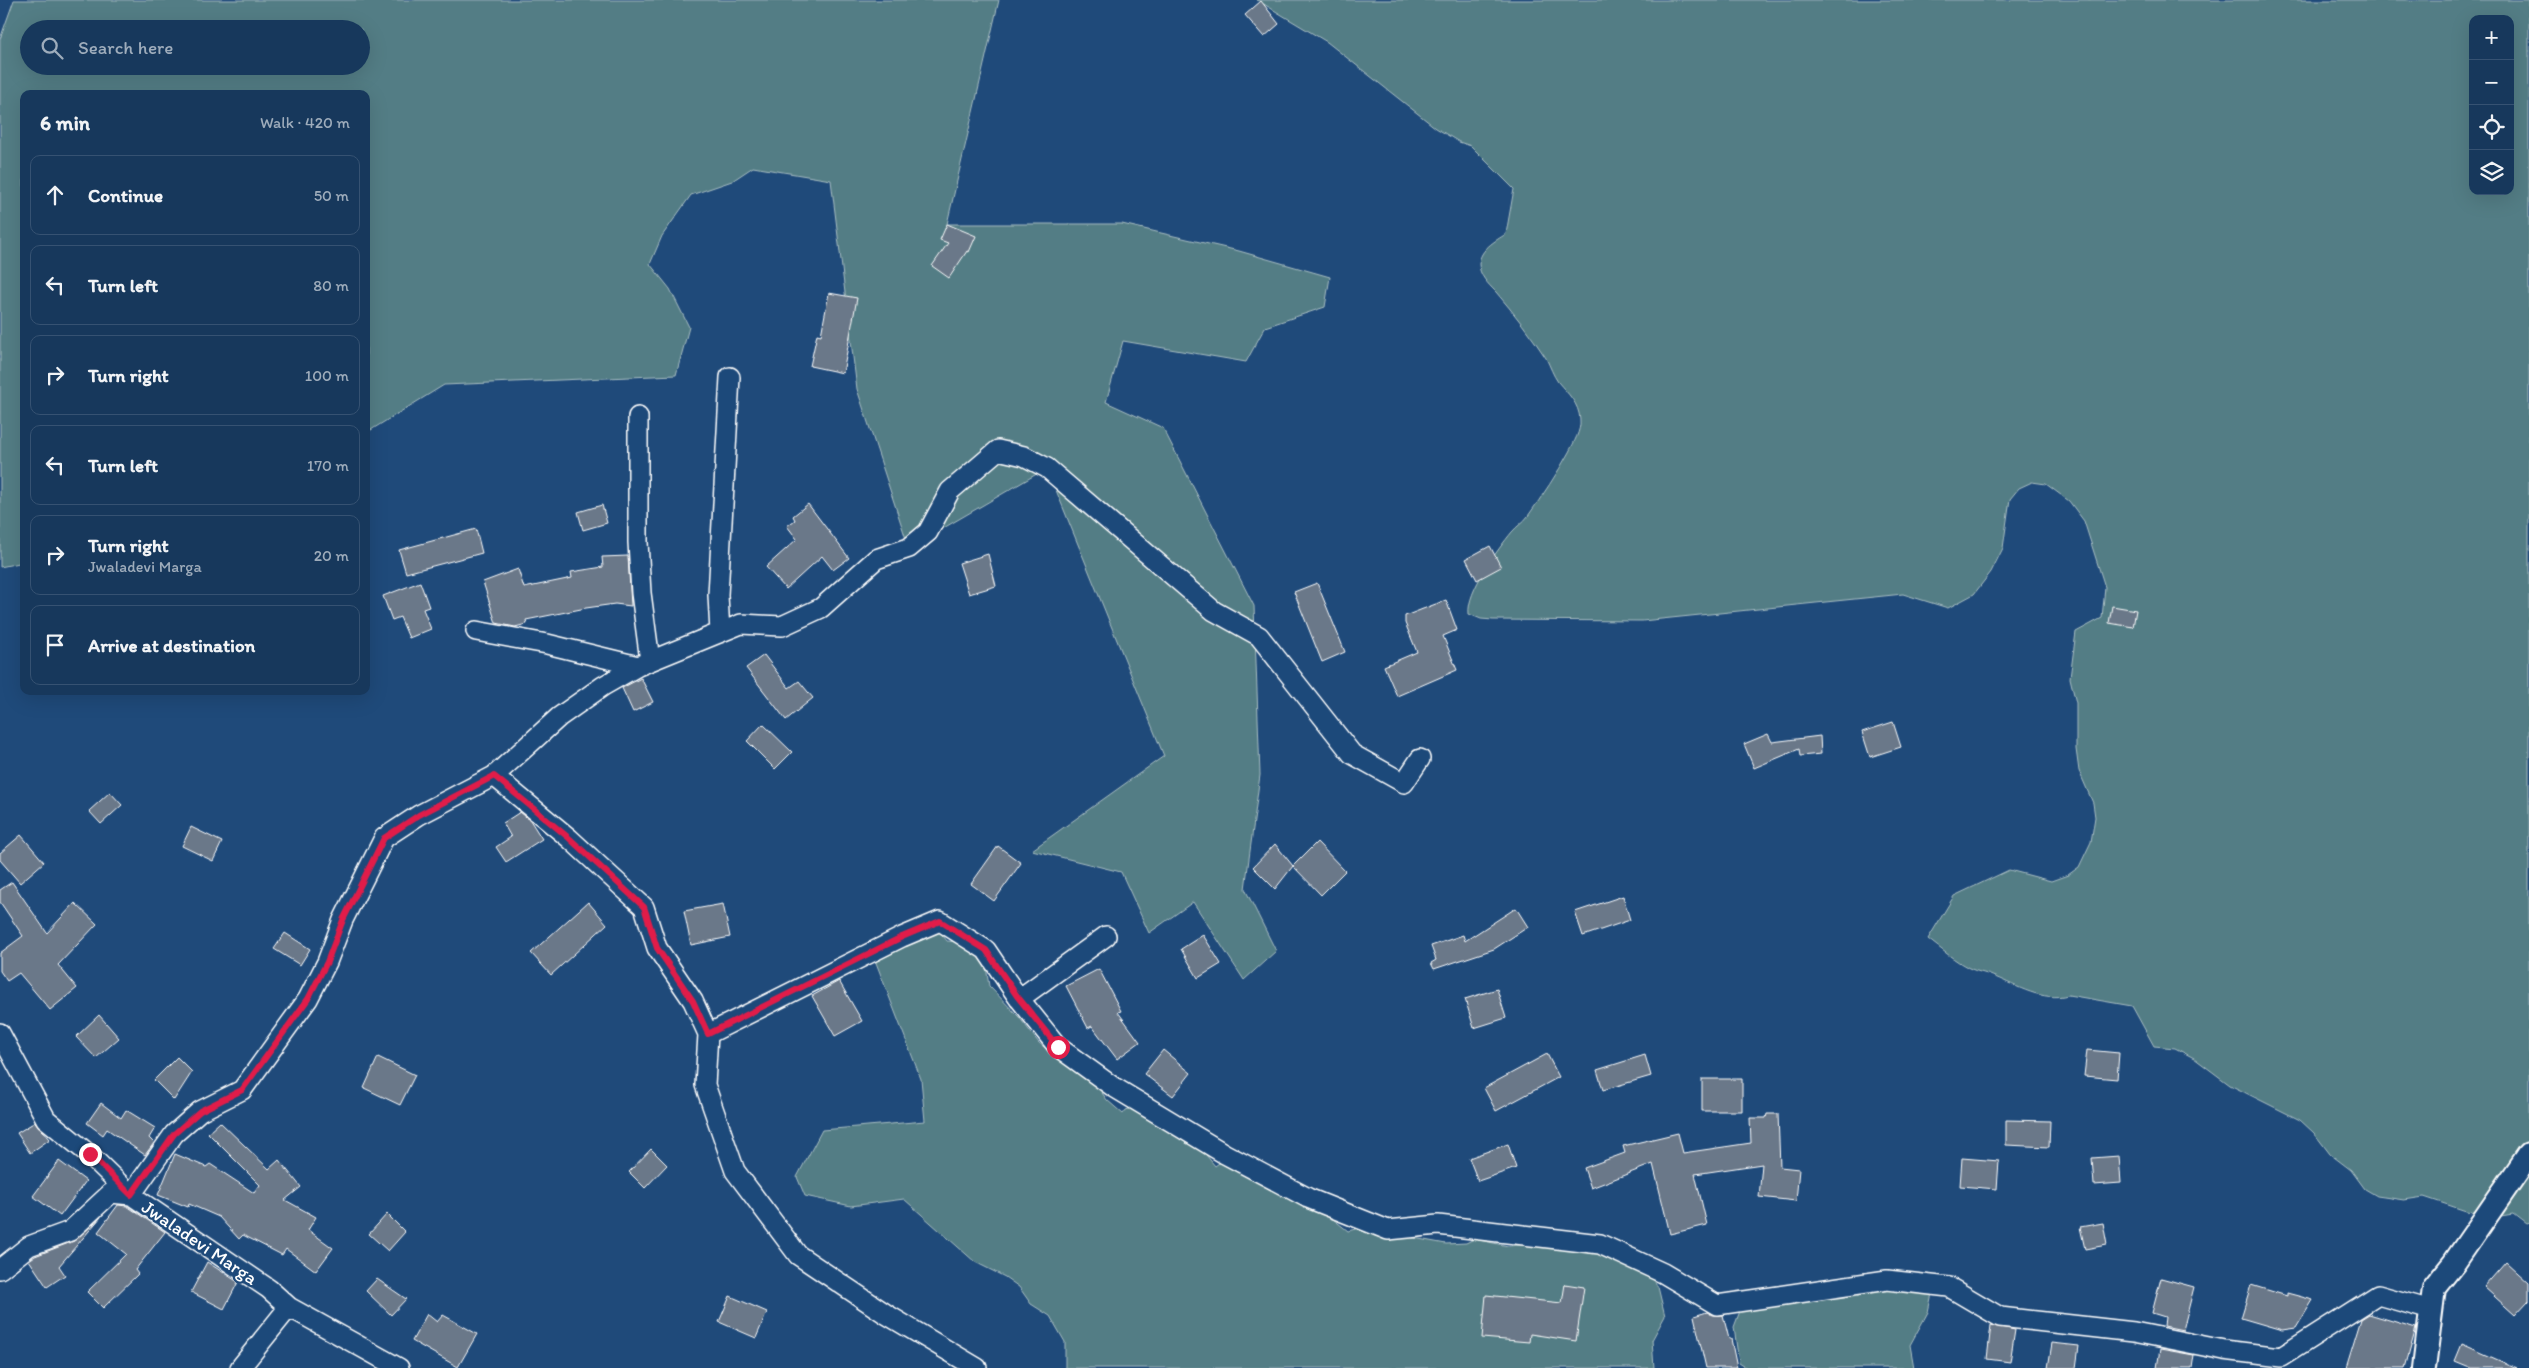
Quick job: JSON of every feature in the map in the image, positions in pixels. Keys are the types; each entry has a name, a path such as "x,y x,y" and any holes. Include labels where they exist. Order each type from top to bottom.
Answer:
{"street":[{"path":"720,633 718,595 730,377"},
{"path":"638,417 638,542 644,664"},
{"path":"0,1269 29,1246 70,1231 111,1193 131,1195 174,1134 200,1111 242,1090 308,999 327,962 343,920 384,838 419,815 494,776 559,717 603,686 644,664 741,624 782,626 821,608 876,559 909,548 928,532 950,491 998,450 1024,456 1047,468 1214,611 1259,636 1352,754 1404,783 1420,759"},
{"path":"476,631 644,664"},
{"path":"494,776 569,838 644,907 657,948 693,1001 708,1034 705,1084 735,1171 798,1255 886,1314 977,1368"},
{"path":"708,1034 902,937 940,921 986,950 1019,999 1058,1047 1112,1086 1225,1154 1308,1198 1388,1230 1438,1225 1600,1244 1663,1272 1717,1305 1887,1280 1949,1287 2000,1316 2134,1332 2224,1350 2281,1357 2378,1295 2431,1310"},
{"path":"1019,999 1106,936"},
{"name":"Jwaladevi Marga","path":"0,1033 46,1119 90,1154 131,1195 269,1288 289,1307 398,1368"},
{"path":"2424,1368 2434,1288 2454,1263 2529,1154"},
{"path":"240,1368 289,1307"}],"green space":[{"path":"14,0 999,0 947,224 1122,224 1239,251 1330,277 1325,307 1265,327 1246,362 1123,341 1106,402 1163,428 1254,606 1260,775 1245,889 1276,951 1244,980 1193,902 1149,933 1121,872 1032,850 1164,756 1047,468 909,548 857,389 831,180 753,167 732,181 691,195 662,236 650,264 670,289 689,327 676,375 444,385 370,431 370,90 20,90 20,563 0,567 0,39"},
{"path":"1257,0 2529,0 2529,1223 2526,1224 2513,1214 2501,1216 2466,1211 2424,1197 2404,1200 2377,1196 2365,1189 2351,1170 2330,1154 2314,1133 2300,1120 2230,1085 2194,1058 2175,1048 2154,1046 2132,1006 2068,995 2059,997 2030,992 1969,968 1928,939 1954,896 2009,870 2051,881 2068,875 2079,867 2091,842 2095,817 2093,803 2079,771 2076,749 2076,703 2070,678 2076,632 2102,618 2105,587 2084,521 2069,501 2046,484 2032,482 2019,488 2010,499 2003,548 1991,572 1974,594 1948,608 1903,594 1642,621 1493,620 1481,619 1469,614 1472,594 1484,571 1514,530 1525,520 1550,484 1577,436 1580,420 1578,409 1556,379 1546,358 1516,316 1485,279 1479,268 1480,259 1485,250 1506,234 1514,189 1471,146 1459,142 1436,128 1327,42"},
{"path":"932,931 940,932 947,941 959,942 985,960 989,986 1019,1017 1039,1043 1073,1070 1095,1083 1107,1100 1123,1114 1126,1110 1132,1108 1202,1150 1215,1166 1222,1161 1328,1215 1348,1231 1359,1228 1446,1244 1466,1243 1474,1239 1508,1246 1567,1241 1652,1277 1658,1287 1665,1316 1652,1340 1654,1368 1065,1368 1065,1342 1050,1316 1031,1304 1019,1287 1005,1277 975,1262 904,1199 851,1206 805,1196 797,1177 822,1130 925,1121 921,1079 875,960"},
{"path":"1889,1289 1932,1293 1928,1312 1910,1345 1914,1368 1747,1368 1739,1363 1734,1327 1740,1311 1749,1308"}],"building":[{"path":"1261,1 1279,24 1264,37 1245,15"},
{"path":"947,224 976,236 969,252 967,251 949,278 932,266 948,243 940,240"},
{"path":"829,293 857,298 843,373 810,366 817,334 821,335"},
{"path":"808,504 849,558 833,570 822,556 786,589 766,567 797,539 787,526 795,520 793,516"},
{"path":"602,505 607,523 583,530 578,512"},
{"path":"476,529 482,553 406,573 399,550"},
{"path":"1490,546 1501,567 1477,580 1466,559"},
{"path":"988,554 996,586 969,594 959,563"},
{"path":"628,556 631,606 615,604 586,608 526,620 527,624 515,627 496,623 483,582 518,569 524,588 572,578 571,572 603,567 602,557"},
{"path":"420,582 429,607 423,609 431,629 409,638 400,617 392,620 383,596"},
{"path":"1317,583 1345,652 1322,662 1294,592"},
{"path":"1446,600 1457,630 1443,636 1457,670 1397,696 1384,666 1417,652 1405,623 1405,616"},
{"path":"2112,606 2136,610 2133,627 2109,623"},
{"path":"764,655 789,688 799,681 813,698 786,720 746,668"},
{"path":"641,678 653,702 633,712 622,688"},
{"path":"1893,722 1901,747 1870,757 1862,732"},
{"path":"763,724 792,752 775,769 747,741"},
{"path":"1768,734 1772,742 1820,736 1821,754 1800,756 1799,749 1754,768 1744,744"},
{"path":"110,792 122,805 101,824 89,811"},
{"path":"520,812 530,820 542,839 506,862 496,847 511,837 503,823"},
{"path":"191,827 222,842 213,861 182,846"},
{"path":"21,835 44,862 20,883 0,860 0,853"},
{"path":"1317,842 1345,871 1321,895 1293,866"},
{"path":"1275,844 1293,866 1275,889 1253,867"},
{"path":"998,846 1021,863 994,901 971,884"},
{"path":"12,882 47,933 75,903 97,924 58,965 77,988 50,1010 19,973 7,981 0,971 0,953 23,936 0,902 0,890"},
{"path":"1623,896 1630,920 1583,936 1575,912"},
{"path":"588,902 607,924 551,975 531,953"},
{"path":"723,904 730,937 691,945 684,911"},
{"path":"1516,908 1528,927 1494,949 1434,969 1431,963 1436,960 1431,946 1463,935 1465,941"},
{"path":"285,933 310,949 300,965 274,949"},
{"path":"1203,935 1221,964 1198,978 1181,949"},
{"path":"1099,969 1121,1011 1118,1012 1140,1042 1117,1059 1092,1026 1088,1028 1066,986"},
{"path":"839,981 862,1021 835,1036 812,996"},
{"path":"1497,989 1506,1018 1474,1028 1465,999"},
{"path":"99,1015 119,1038 96,1058 76,1037"},
{"path":"1163,1050 1191,1073 1173,1096 1144,1074"},
{"path":"2087,1050 2119,1053 2117,1079 2084,1076"},
{"path":"1547,1054 1559,1077 1496,1111 1484,1088"},
{"path":"1645,1055 1651,1076 1603,1090 1597,1070"},
{"path":"177,1057 192,1072 174,1100 154,1080"},
{"path":"378,1057 415,1075 400,1105 364,1088"},
{"path":"1702,1079 1742,1079 1742,1111 1702,1111"},
{"path":"101,1103 121,1118 126,1110 155,1128 149,1138 154,1143 145,1155 107,1129 103,1135 87,1123"},
{"path":"1767,1114 1778,1114 1780,1167 1799,1169 1796,1201 1759,1197 1762,1164 1695,1174 1707,1225 1670,1234 1653,1164 1591,1188 1584,1168 1625,1153 1623,1146 1678,1133 1683,1153 1751,1143 1750,1118 1766,1118"},
{"path":"2006,1120 2050,1121 2049,1147 2006,1145"},
{"path":"35,1122 50,1139 30,1153 17,1133"},
{"path":"220,1122 269,1169 279,1160 301,1187 285,1200 316,1217 308,1230 333,1248 316,1271 286,1249 282,1255 243,1235 239,1239 219,1217 189,1204 188,1207 158,1195 175,1154 206,1167 210,1164 254,1193 260,1185 208,1133"},
{"path":"1508,1144 1516,1168 1478,1181 1469,1158"},
{"path":"651,1149 667,1165 645,1188 629,1172"},
{"path":"2119,1156 2121,1183 2094,1185 2092,1158"},
{"path":"1962,1158 1999,1161 1997,1189 1960,1186"},
{"path":"59,1161 86,1181 60,1216 33,1196"},
{"path":"118,1205 127,1206 165,1232 135,1270 138,1274 103,1308 87,1292 126,1254 98,1232"},
{"path":"387,1214 405,1232 388,1251 369,1234"},
{"path":"101,1217 59,1266 65,1275 47,1287 29,1260 74,1241"},
{"path":"2103,1223 2107,1245 2085,1249 2080,1227"},
{"path":"207,1262 238,1282 224,1309 191,1292"},
{"path":"2506,1262 2529,1283 2529,1300 2515,1315 2484,1287"},
{"path":"2161,1278 2194,1287 2183,1330 2164,1326 2165,1317 2152,1313"},
{"path":"377,1279 406,1299 391,1315 366,1291"},
{"path":"1565,1284 1584,1287 1576,1341 1530,1334 1529,1342 1482,1338 1486,1295 1562,1303"},
{"path":"2251,1285 2287,1296 2287,1293 2313,1300 2296,1328 2282,1330 2241,1318"},
{"path":"730,1296 767,1312 756,1338 719,1322"},
{"path":"1707,1312 1712,1315 1723,1315 1729,1339 1731,1339 1737,1368 1706,1368 1694,1316"},
{"path":"427,1314 437,1322 443,1315 477,1334 458,1367 412,1341"},
{"path":"2369,1314 2416,1328 2405,1368 2346,1368 2361,1319"},
{"path":"1991,1325 2015,1330 2010,1362 1987,1359"},
{"path":"2052,1343 2079,1346 2076,1368 2048,1368"},
{"path":"2462,1344 2516,1368 2472,1368 2455,1361"},
{"path":"2160,1349 2194,1355 2192,1368 2157,1368"}],"route":[{"path":"90,1154 131,1195 174,1134 200,1111 242,1090 308,999 327,962 343,920 384,838 419,815 494,776 569,838 644,907 657,948 693,1001 708,1034 902,937 940,921 986,950 1017,996 1058,1047"}]}
